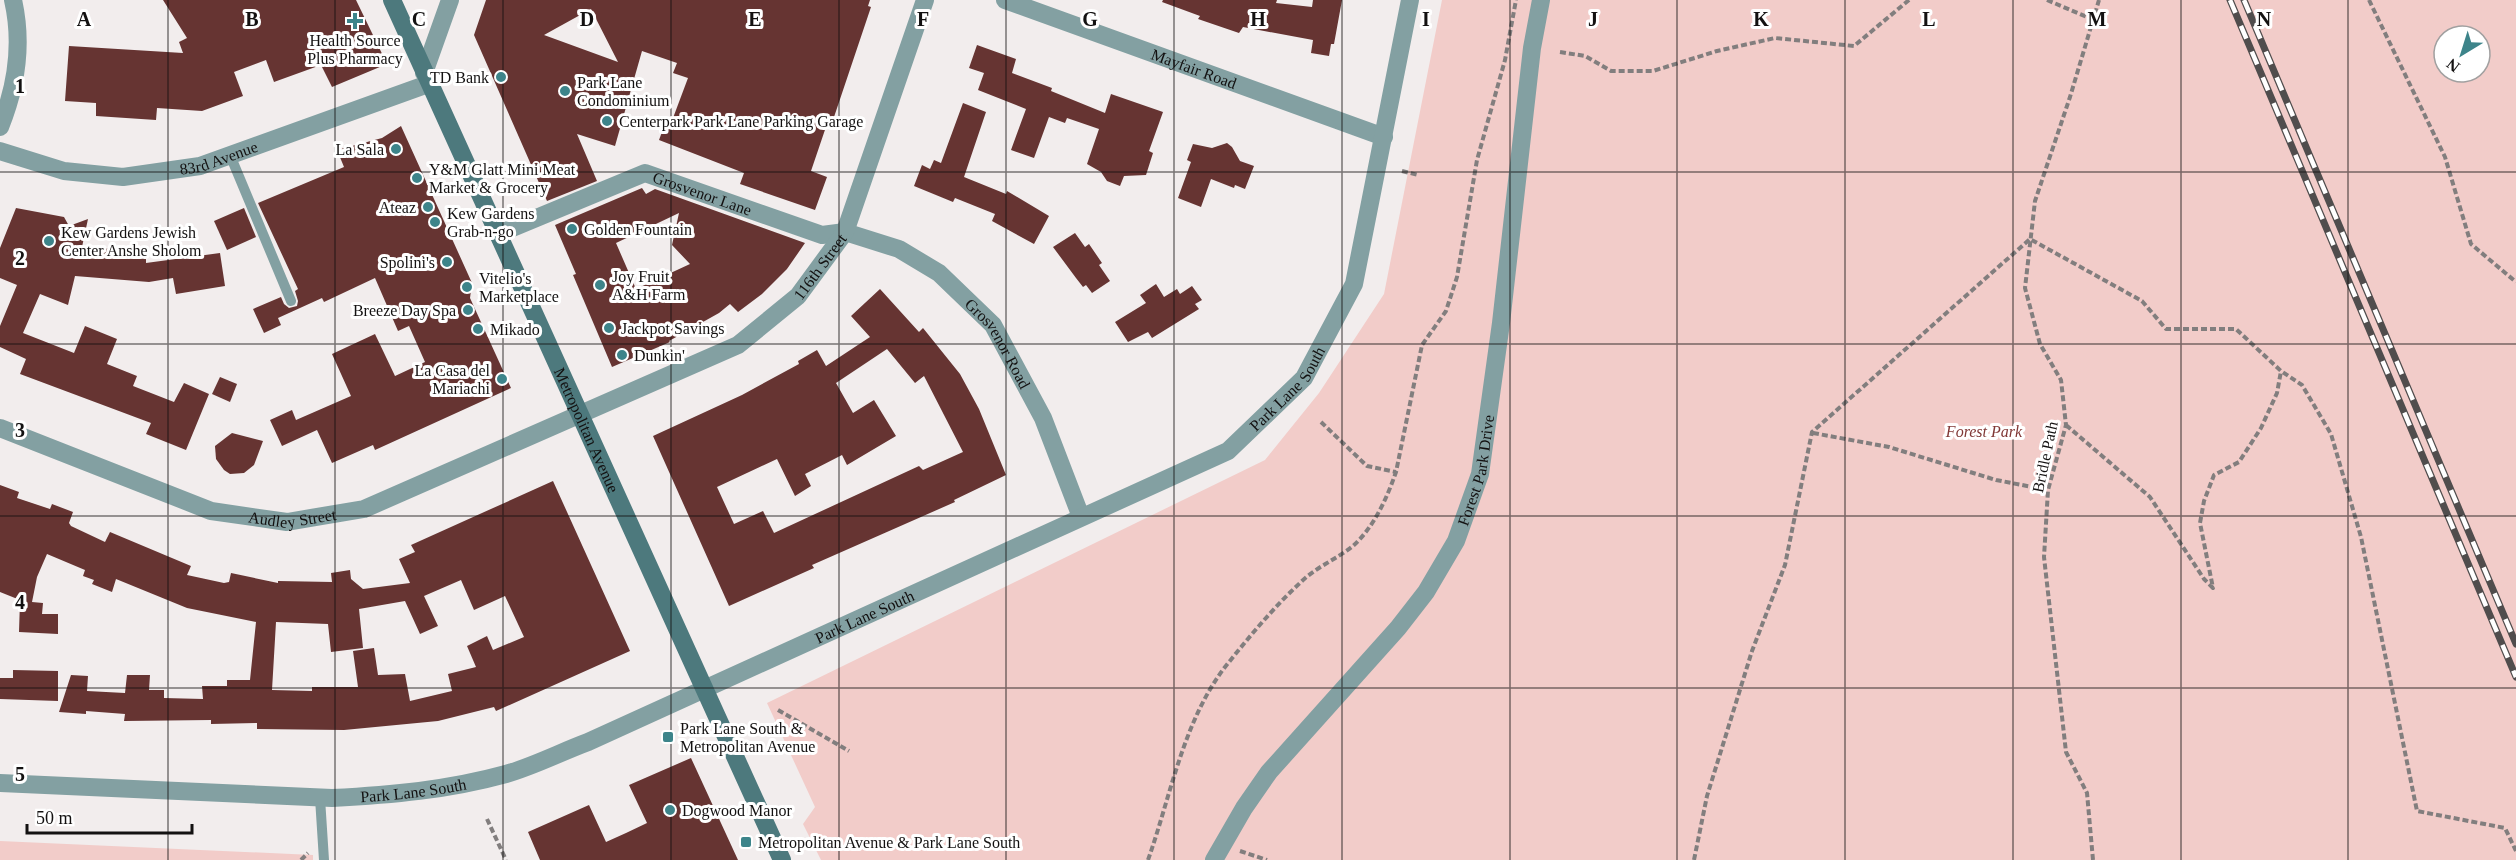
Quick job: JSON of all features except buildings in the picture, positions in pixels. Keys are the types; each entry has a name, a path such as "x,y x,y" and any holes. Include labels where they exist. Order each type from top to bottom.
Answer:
{"main road":[{"name":"Metropolitan Avenue","path":"392,0 782,860"}],"street":[{"path":"0,127 11,98 16,72 18,47 13,0"},
{"path":"426,78 450,0"},
{"name":"116th Street","path":"580,413 738,345 798,296 845,232 925,0"},
{"name":"Mayfair Road","path":"1005,0 1384,136"},
{"name":"Park Lane South","path":"0,783 320,798 386,796 446,788 508,773 588,742 1228,451 1304,378 1354,284 1410,0"},
{"name":"Forest Park Drive","path":"1218,854 1244,808 1269,772 1398,628 1426,591 1456,541 1480,474 1501,323 1532,48 1541,0"},
{"name":"83rd Avenue","path":"0,151 64,171 123,177 200,166 426,78"},
{"name":"Grosvenor Lane","path":"498,234 645,172 822,235 845,232"},
{"name":"Grosvenor Road","path":"845,232 899,249 939,273 993,325 1043,418 1081,518"},
{"name":"Audley Street","path":"0,428 211,511 287,522 364,509 580,413"}],"lane":[{"path":"230,155 291,301"},
{"path":"320,798 324,860"}],"path":[{"path":"1148,860 1176,771 1202,700 1245,644 1295,588 1353,545 1373,522 1396,472 1422,345 1446,311 1457,277 1477,160 1505,60 1516,0"},
{"path":"1560,52 1586,56 1611,71 1653,72 1717,51 1775,38 1854,46 1909,0"},
{"path":"2047,0 2094,20"},
{"name":"Bridle Path","path":"2093,860 2087,793 2066,752 2044,557 2048,490 2067,425 2061,380 2040,344 2025,288 2035,201 2099,0"},
{"path":"2369,0 2445,157 2471,244 2516,282"},
{"path":"1402,171 1418,175"},
{"path":"1694,860 1707,796 1752,651 1785,565 1812,432 2030,239 2142,301 2166,329 2236,329 2281,371 2301,386 2331,434 2361,537 2417,811 2505,828 2516,851"},
{"path":"2067,425 2150,496 2204,579 2213,588 2200,523 2204,501 2214,475 2239,462 2261,428 2277,393 2281,371"},
{"path":"1321,422 1367,466 1396,472"},
{"path":"1812,432 1889,447 1996,480 2048,490"},
{"path":"778,710 849,752"},
{"path":"487,819 506,860"},
{"path":"1218,854 1250,853 1267,860"}],"green space":[{"name":"Forest Park","path":"1442,0 2516,0 2516,860 821,860 803,824 815,807 767,703 1265,460 1319,393 1384,294"},
{"path":"0,841 313,855 313,860 0,860"}],"railway":[{"path":"2230,0 2516,677"},
{"path":"2244,0 2516,644"}],"place":[{"name":"Health Source Plus Pharmacy","path":"355,21"},
{"name":"TD Bank","path":"501,77"},
{"name":"Park Lane Condominium","path":"565,91"},
{"name":"Centerpark Park Lane Parking Garage","path":"607,121"},
{"name":"La Sala","path":"396,149"},
{"name":"Y&M Glatt Mini Meat Market & Grocery","path":"417,178"},
{"name":"Ateaz","path":"428,207"},
{"name":"Kew Gardens Grab-n-go","path":"435,222"},
{"name":"Golden Fountain","path":"572,229"},
{"name":"Kew Gardens Jewish Center Anshe Sholom","path":"49,241"},
{"name":"Spolini's","path":"447,262"},
{"name":"Joy Fruit A&H Farm","path":"600,285"},
{"name":"Vitelio's Marketplace","path":"467,287"},
{"name":"Breeze Day Spa","path":"468,310"},
{"name":"Jackpot Savings","path":"609,328"},
{"name":"Mikado","path":"478,329"},
{"name":"Dunkin'","path":"622,355"},
{"name":"La Casa del Mariachi","path":"502,379"},
{"name":"Park Lane South & Metropolitan Avenue","path":"668,737"},
{"name":"Dogwood Manor","path":"670,810"},
{"name":"Metropolitan Avenue & Park Lane South","path":"746,842"}]}
